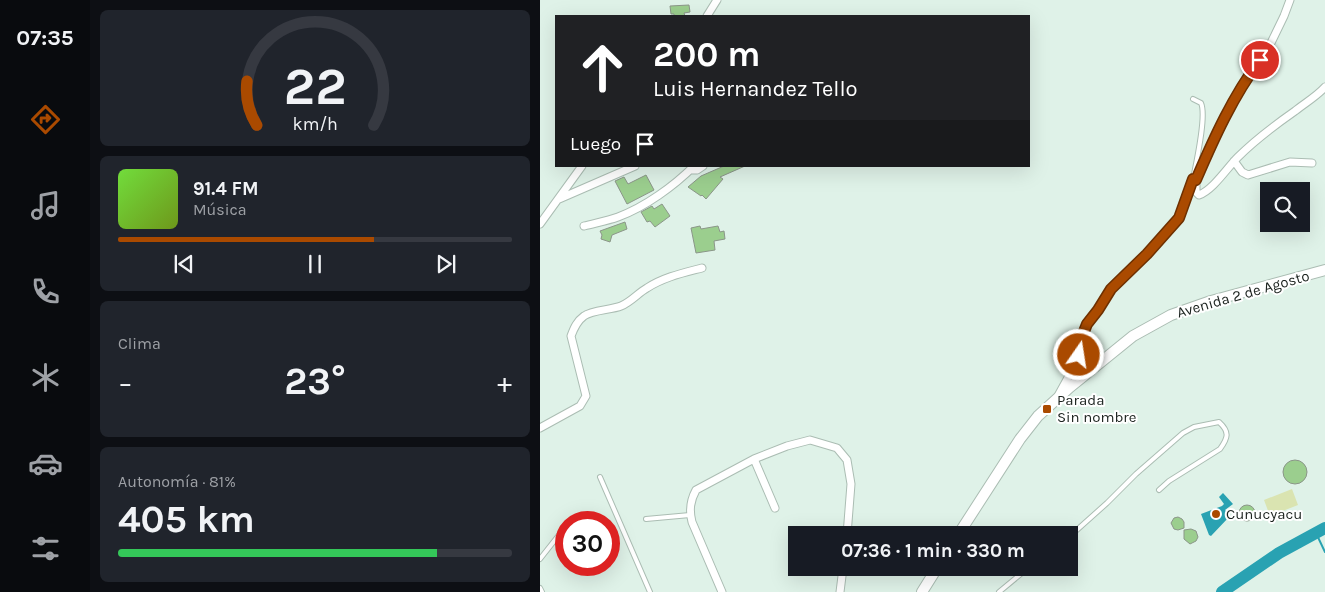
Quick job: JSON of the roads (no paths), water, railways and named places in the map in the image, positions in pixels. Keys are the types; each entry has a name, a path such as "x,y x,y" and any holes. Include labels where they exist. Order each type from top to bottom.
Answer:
{"main road":[{"name":"Avenida 2 de Agosto","path":"964,526 1020,439 1038,416 1070,387 1134,336 1171,315 1211,301 1325,270"},
{"path":"922,592 933,576"}],"street":[{"path":"708,15 717,0"},
{"path":"1054,401 1075,365 1087,324 1111,289 1147,254 1179,218 1194,179 1236,97 1268,46 1290,0"},
{"path":"1194,179 1196,192 1199,195 1202,194 1211,187 1234,161 1270,129 1325,87"},
{"path":"1234,161 1242,172 1248,175 1290,162 1312,163"},
{"path":"540,224 581,167"},
{"path":"559,199 633,167"},
{"path":"584,226 619,216 646,203 678,182 692,168"},
{"path":"540,428 580,406 586,396 572,336 573,329 583,317 624,305 646,288 667,278 702,268"},
{"path":"722,592 690,515 691,499 696,490 754,458 810,440 837,448 847,460 851,484 848,526"},
{"path":"754,458 775,508"},
{"path":"840,592 842,576"}],"lane":[{"path":"1193,100 1202,104 1204,110 1194,179"},
{"path":"1078,530 1183,432 1194,426 1219,422 1225,427 1227,434 1226,442 1220,449 1168,481 1159,490"},
{"path":"600,477 650,592"},
{"path":"646,519 690,515"},
{"path":"540,559 555,540"},
{"path":"999,592 1018,576"},
{"path":"540,588 542,592"}],"water":[{"name":"Cunucyacu","path":"1223,493 1233,504 1225,510 1229,517 1211,536 1201,514 1222,506 1224,504 1219,497"}],"waterway":[{"path":"1222,592 1279,553 1325,528"},
{"path":"1316,533 1325,552"}],"place":[{"name":"Parada Sin nombre","path":"1047,409"},
{"name":"Cunucyacu","path":"1216,514"}]}
